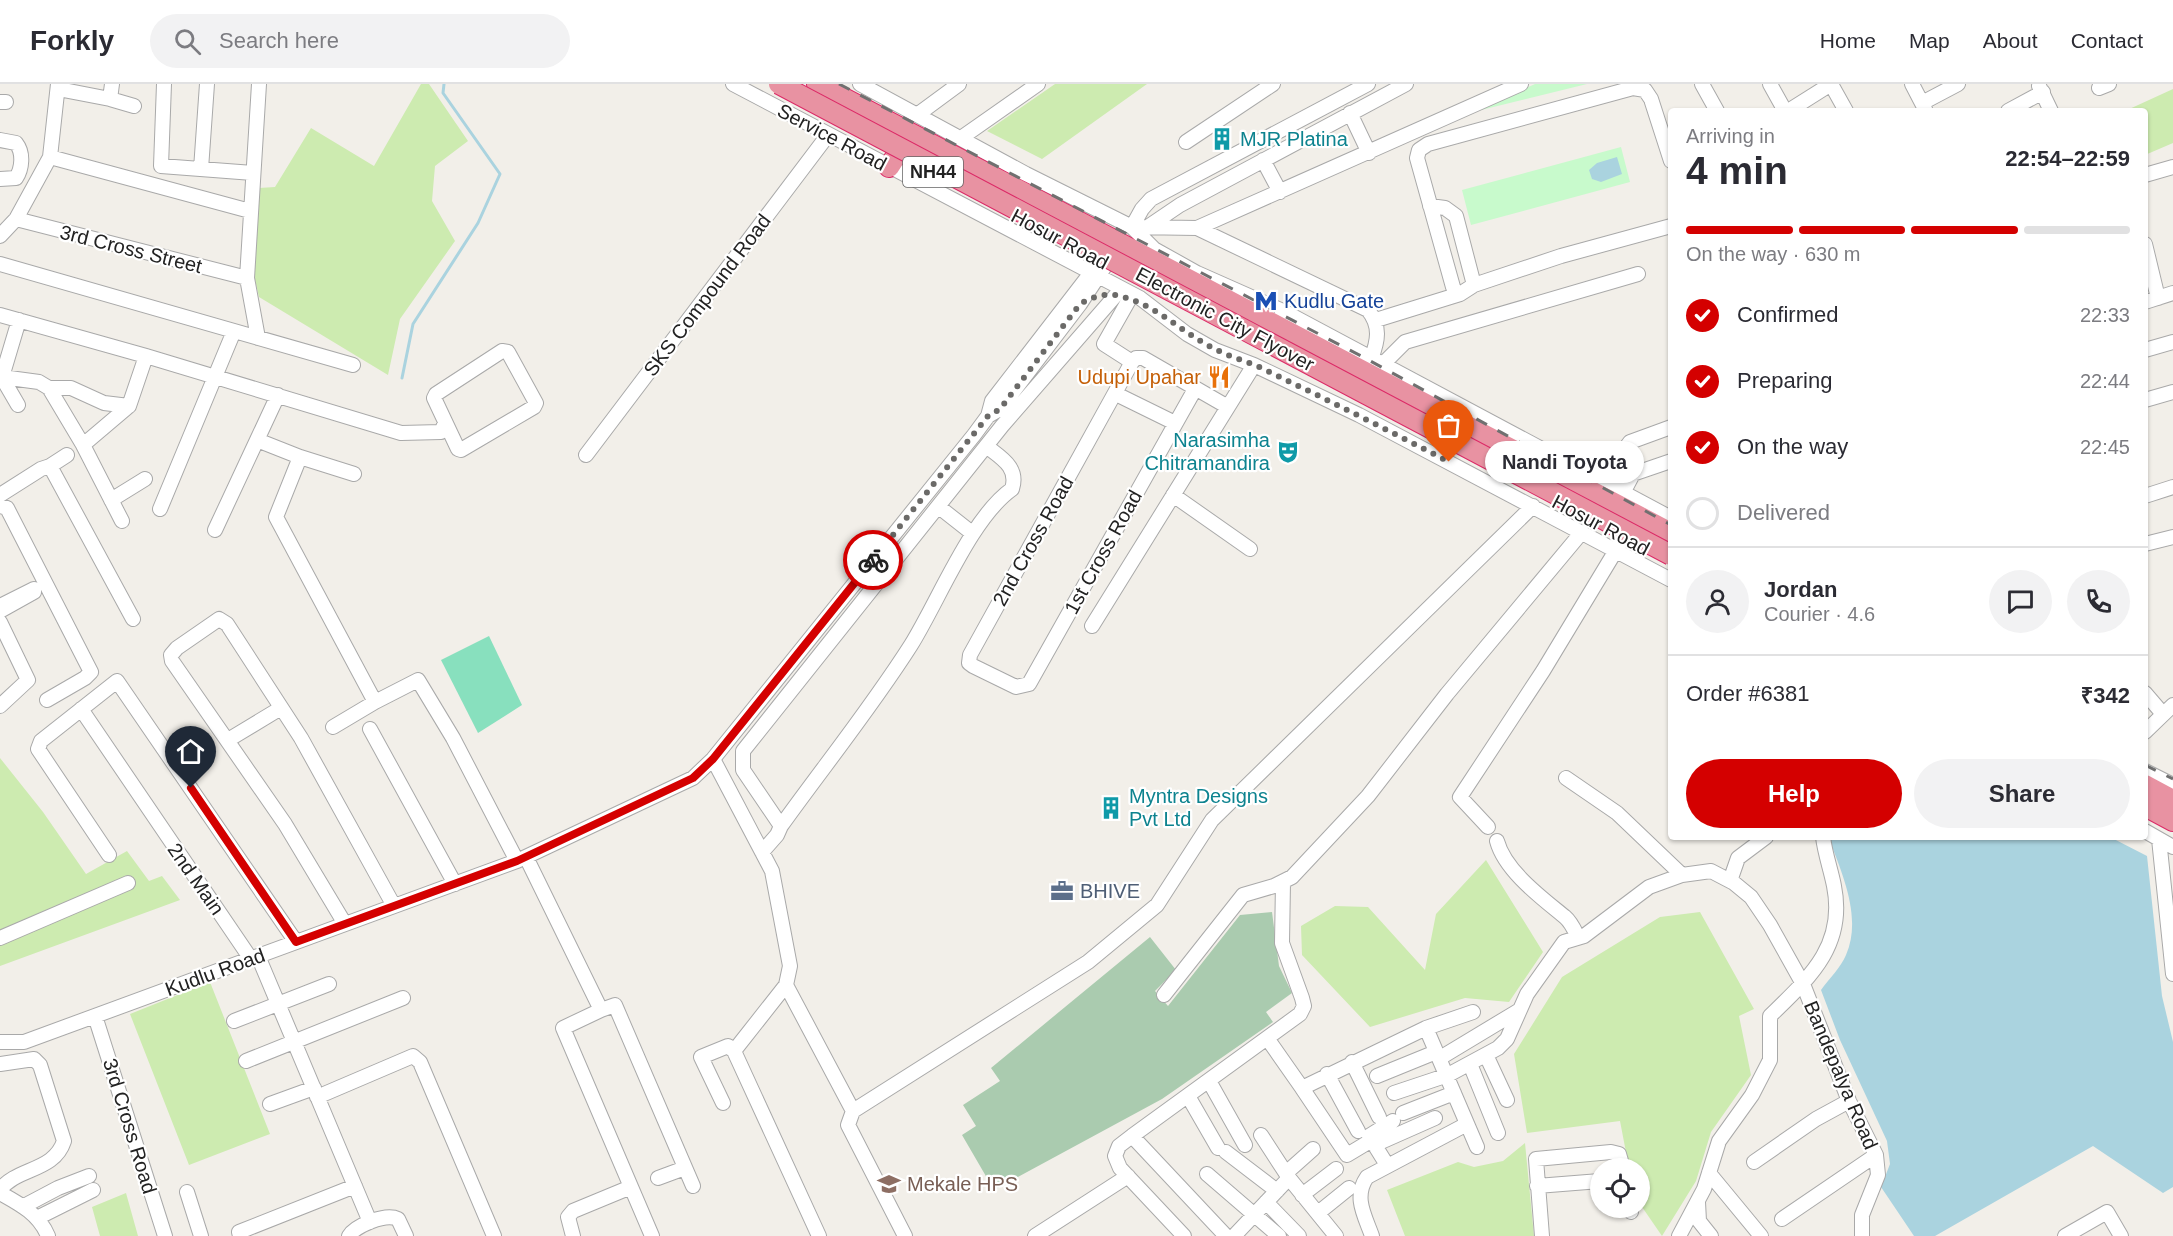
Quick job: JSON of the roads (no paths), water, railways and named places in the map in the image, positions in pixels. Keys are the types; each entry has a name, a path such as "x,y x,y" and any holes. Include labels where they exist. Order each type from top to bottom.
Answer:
{"highway":[{"name":"Hosur Road","path":"767,84 894,160 1099,269 1619,544 1668,561"},
{"name":"Electronic City Flyover","path":"779,84 1668,553"},
{"name":"Electronic City Flyover","path":"803,84 1668,541"},
{"name":"Hosur Road","path":"817,84 1115,242 1402,384 1668,531"},
{"path":"2148,788 2173,800"},
{"path":"2148,796 2173,808"},
{"path":"2148,808 2173,821"},
{"path":"2148,817 2166,834"}],"street":[{"path":"110,99 112,84"},
{"path":"164,84 161,166 253,173"},
{"path":"201,169 207,84"},
{"path":"258,338 247,278 259,84"},
{"name":"Service Road","path":"733,84 828,135 894,160"},
{"path":"861,84 882,88 917,116 1132,227 1197,228 1373,316 1460,294 1474,285 1561,256 1668,227"},
{"path":"917,116 959,84"},
{"path":"961,138 1038,84"},
{"path":"1186,142 1273,84"},
{"path":"1132,227 1150,200 1368,84"},
{"path":"1149,226 1180,205 1406,84"},
{"path":"1197,228 1521,84"},
{"path":"1702,84 1715,108"},
{"path":"1770,84 1788,108"},
{"path":"1792,108 1831,84 1844,108"},
{"path":"1912,84 1924,107 1958,84"},
{"path":"0,236 16,219 50,157 58,86 134,106"},
{"path":"1453,287 1417,158 1419,150 1428,144 1633,88 1645,90 1652,99 1668,151"},
{"path":"2012,108 2040,88 2050,108"},
{"path":"1350,113 1369,153"},
{"name":"SKS Compound Road","path":"586,454 828,135"},
{"path":"0,140 16,143 20,148 20,172 16,178 0,179"},
{"path":"50,157 250,211"},
{"path":"1263,160 1280,192"},
{"path":"2148,174 2173,167"},
{"path":"20,172 39,177"},
{"path":"1430,206 1444,208 1456,216 1474,285"},
{"name":"3rd Cross Street","path":"16,219 247,278"},
{"name":"Hosur Road","path":"1132,227 1154,249 1197,273 1276,308 1377,362 1402,384 1668,516"},
{"path":"1115,242 1099,269 1187,334 1215,350 1254,365 1359,415 1582,532 1619,544 1668,578"},
{"path":"0,264 353,365"},
{"path":"2148,268 2152,300 2173,293"},
{"name":"Kudlu Road","path":"985,419 1000,409 1080,304 1099,269"},
{"name":"Kudlu Road","path":"0,1042 24,1042 522,859 693,778 713,759 985,419 992,401 1099,269"},
{"path":"1377,362 1405,342 1638,274"},
{"path":"1373,316 1468,282 1474,285"},
{"path":"1080,304 1099,296 1123,297 1155,310"},
{"path":"1123,297 1104,344 1132,362 1136,358 1143,358 1228,407"},
{"path":"781,826 743,770 743,750 996,433 1123,297"},
{"path":"0,315 278,394 401,432 418,434 429,431 434,422 445,423"},
{"path":"1373,316 1378,341 1377,362"},
{"path":"18,405 1,375 19,320"},
{"path":"160,509 234,331"},
{"path":"2148,349 2173,342"},
{"path":"508,351 535,400 534,407 461,450 445,423 434,403 436,394 497,353 508,351"},
{"path":"83,445 129,406 146,356"},
{"name":"2nd Cross Road","path":"1029,684 1016,687 983,672 969,663 970,655 1132,362"},
{"path":"1092,626 1254,365"},
{"path":"1,375 39,382 49,388 83,445 122,521"},
{"path":"49,388 71,388 104,404 129,406"},
{"name":"1st Cross Road","path":"1029,684 1196,389"},
{"path":"2148,399 2173,392"},
{"path":"215,530 278,394"},
{"path":"1116,394 1175,423"},
{"path":"985,419 996,433"},
{"path":"1633,474 1624,456 1624,450 1630,442 1668,428"},
{"path":"257,440 300,457 354,474"},
{"path":"762,852 777,835 781,826 911,645 972,533 996,501 1012,489 1014,474 1010,465 986,446"},
{"path":"0,495 67,455"},
{"path":"300,457 276,517 375,702"},
{"path":"1623,493 1633,474 1668,462"},
{"path":"50,466 133,619"},
{"path":"111,500 145,479"},
{"path":"2148,495 2173,487"},
{"path":"1173,495 1250,549"},
{"path":"0,506 7,508 39,584 91,672 86,678 47,700"},
{"path":"905,1236 848,1125 853,1111 1088,962 1157,905 1212,820 1533,506"},
{"path":"939,507 972,533"},
{"path":"1164,995 1243,895 1282,882 1304,866 1368,796 1447,694 1582,532"},
{"path":"2148,543 2173,537"},
{"path":"1488,827 1460,797 1543,671 1619,544"},
{"path":"0,706 28,680 1,610 39,584"},
{"path":"345,924 285,824 172,661 171,656 177,648 219,620 227,624 329,785 394,906"},
{"path":"333,727 418,680 522,859 601,1010"},
{"path":"109,855 38,749 41,741 117,681 296,942"},
{"path":"2148,695 2168,710 2148,729"},
{"path":"228,740 281,708"},
{"name":"2nd Main","path":"81,709 255,957 278,1004 370,1222"},
{"path":"370,729 455,884"},
{"path":"713,759 772,871 789,963 786,985 734,1051"},
{"path":"2148,772 2173,785"},
{"path":"1566,778 1617,813 1682,875"},
{"path":"2148,831 2166,834"},
{"path":"2166,834 2173,847"},
{"path":"2166,834 2173,974"},
{"path":"1394,1093 1448,1075 1486,1055 1507,1039 1518,1011 1564,942 1578,937 1649,887 1682,875 1711,871 1730,881 1738,858 1762,840"},
{"path":"1679,1236 1698,1200 1719,1141 1752,1095 1770,1060 1770,1016 1803,984 1830,948 1837,923 1834,887 1823,840"},
{"path":"1497,841 1500,855 1540,898 1566,918 1578,937"},
{"path":"1524,880 1520,888 1524,896"},
{"name":"Bandepalya Road","path":"1730,881 1751,897 1770,925 1803,984 1849,1101 1876,1155 1878,1174 1862,1215 1862,1236"},
{"path":"1184,1236 1128,1176 1115,1156 1119,1146 1132,1136 1300,1014 1304,1006 1282,943 1282,882"},
{"path":"0,938 128,884"},
{"path":"234,1021 329,984"},
{"path":"786,985 853,1111"},
{"path":"246,1061 403,998"},
{"path":"652,1236 563,1028 615,1005 693,1186"},
{"path":"1377,1076 1438,1055 1518,1011"},
{"path":"1302,1088 1426,1028 1473,1012"},
{"name":"3rd Cross Road","path":"96,1016 165,1236"},
{"path":"1426,1028 1448,1075 1477,1148"},
{"path":"1267,1038 1347,1155 1435,1118"},
{"path":"723,1103 701,1057 728,1046 734,1051 819,1236"},
{"path":"1486,1055 1507,1100"},
{"path":"270,1104 316,1092 413,1056 420,1062 494,1236"},
{"path":"0,1064 34,1059 40,1065 64,1141 62,1149 49,1162 5,1183 0,1191 24,1206 37,1218 48,1236"},
{"path":"1352,1062 1379,1117"},
{"path":"1470,1064 1497,1133"},
{"path":"1327,1074 1358,1131"},
{"path":"1209,1081 1245,1145"},
{"path":"1387,1165 1369,1136 1373,1131 1398,1117 1454,1093"},
{"path":"1188,1096 1222,1150 1277,1191"},
{"path":"1754,1162 1816,1119 1849,1101"},
{"path":"1372,1236 1361,1205 1361,1186 1367,1177 1467,1124"},
{"path":"1261,1135 1288,1176 1335,1236"},
{"path":"1132,1136 1234,1235 1277,1191 1313,1149"},
{"path":"1542,1236 1536,1159 1540,1156 1611,1152 1619,1154 1620,1158"},
{"path":"1782,1219 1876,1155"},
{"path":"658,1178 685,1168"},
{"path":"1302,1195 1336,1169"},
{"path":"1709,1173 1761,1236"},
{"path":"1207,1174 1279,1236"},
{"path":"24,1206 58,1188 89,1176"},
{"path":"1035,1236 1128,1176"},
{"path":"1537,1186 1590,1181"},
{"path":"240,1236 238,1232 355,1186"},
{"path":"573,1236 568,1217 573,1210 632,1187"},
{"path":"1318,1213 1349,1188"},
{"path":"37,1218 93,1190"},
{"path":"187,1192 201,1236"},
{"path":"1698,1200 1699,1221 1711,1236"},
{"path":"1266,1202 1299,1236"},
{"path":"2065,1236 2107,1212 2121,1236"},
{"path":"349,1236 370,1222 393,1216 398,1218 406,1236"}],"water":[{"path":"1617,157 1622,174 1601,182 1592,179 1589,170 1597,163"},
{"path":"2116,840 2147,856 2162,996 2173,1042 2173,1187 2163,1193 2093,1146 1935,1236 1914,1236 1881,1187 1890,1164 1887,1141 1840,1040 1821,990 1846,955 1852,926 1849,897 1830,841"}],"waterway":[{"path":"402,378 413,324 478,223 500,174 443,93 444,84"}],"railway":[{"path":"839,84 1363,357 1668,523"},
{"path":"2148,766 2173,779"}],"place":[{"name":"MJR Platina","path":"1222,139"},
{"name":"Kudlu Gate","path":"1266,301"},
{"name":"Udupi Upahar","path":"1219,377"},
{"name":"Narasimha Chitramandira","path":"1288,452"},
{"name":"Nandi Toyota","path":"1449,462"},
{"name":"Myntra Designs Pvt Ltd","path":"1111,808"},
{"name":"BHIVE","path":"1062,891"},
{"name":"Mekale HPS","path":"889,1184"}]}
